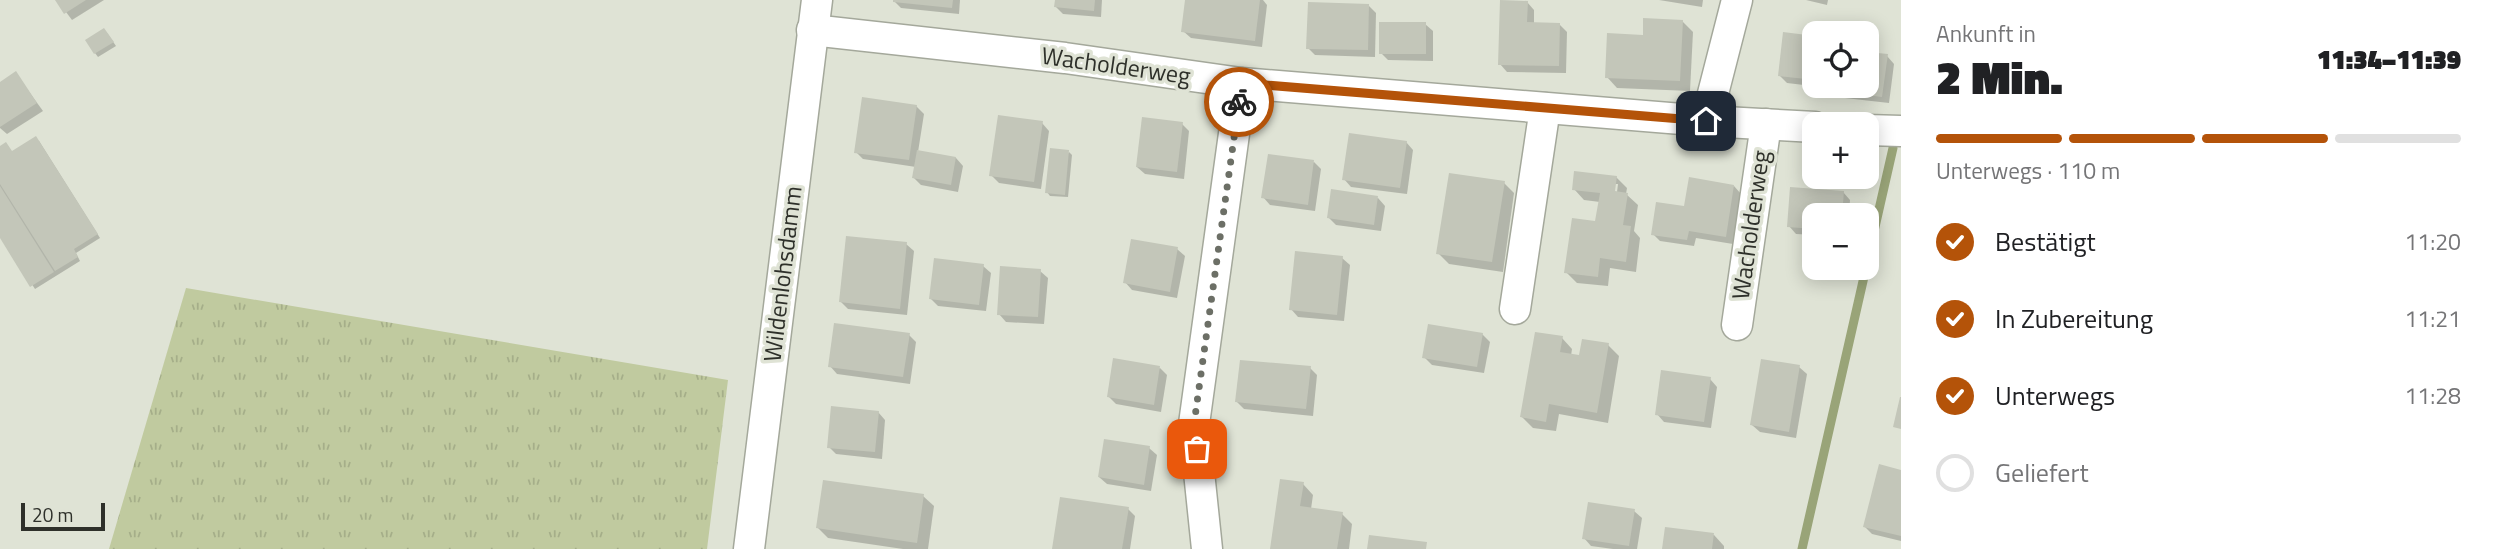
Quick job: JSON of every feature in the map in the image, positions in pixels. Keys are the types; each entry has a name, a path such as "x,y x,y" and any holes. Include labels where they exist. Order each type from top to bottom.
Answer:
{"street":[{"name":"Wildenlohsdamm","path":"749,549 817,0"},
{"path":"1706,121 1737,0"},
{"name":"Wacholderweg","path":"812,30 1065,58 1241,83 1706,121 1802,126"},
{"path":"1207,549 1194,424 1241,83"},
{"path":"1515,309 1545,108"},
{"name":"Wacholderweg","path":"1737,325 1766,124"},
{"path":"1879,130 1901,131"}],"green space":[{"path":"186,288 728,380 707,549 109,549"}],"building":[{"path":"55,0 86,0 64,14"},
{"path":"893,0 953,0 952,8"},
{"path":"1055,0 1095,0 1094,11 1054,7"},
{"path":"1185,0 1260,0 1255,41 1181,32"},
{"path":"1500,0 1528,1 1527,22 1560,23 1559,66 1498,65"},
{"path":"1308,2 1369,4 1368,50 1306,49"},
{"path":"1643,18 1683,20 1680,81 1605,78 1607,33 1643,35"},
{"path":"1379,22 1426,22 1426,54 1379,54"},
{"path":"104,28 114,42 94,54 85,40"},
{"path":"1783,32 1802,34 1802,79 1778,76"},
{"path":"1879,53 1888,54 1882,97 1879,97"},
{"path":"16,71 37,103 0,127 0,82"},
{"path":"862,97 917,105 909,160 854,153"},
{"path":"998,115 1043,121 1034,182 989,176"},
{"path":"1142,117 1183,122 1177,172 1136,167"},
{"path":"1349,133 1407,141 1400,188 1342,180"},
{"path":"36,136 98,234 74,249 78,257 55,271 0,184 0,146 6,142 12,151"},
{"path":"1050,148 1069,150 1065,195 1045,193"},
{"path":"917,150 956,157 951,185 912,178"},
{"path":"1268,154 1314,160 1308,205 1261,198"},
{"path":"1574,171 1617,176 1615,191 1628,193 1623,225 1631,226 1626,262 1600,258 1598,277 1564,273 1572,218 1595,221 1600,193 1572,190"},
{"path":"1449,173 1505,181 1492,262 1436,254"},
{"path":"1689,177 1734,185 1726,237 1689,231 1687,240 1651,235 1656,202 1684,206"},
{"path":"0,186 54,272 30,287 0,238"},
{"path":"1790,187 1844,191 1843,203 1802,203 1802,228 1787,227"},
{"path":"1331,189 1378,196 1374,225 1327,218"},
{"path":"846,236 907,242 900,309 839,302"},
{"path":"1131,239 1178,247 1170,292 1123,283"},
{"path":"1295,251 1343,256 1337,315 1289,310"},
{"path":"934,258 984,264 979,305 929,299"},
{"path":"1000,266 1041,269 1038,317 997,315"},
{"path":"834,323 910,333 903,377 828,367"},
{"path":"1428,324 1483,333 1477,367 1422,358"},
{"path":"1535,332 1563,336 1560,352 1579,355 1582,339 1609,343 1597,413 1549,404 1546,422 1520,417"},
{"path":"1113,358 1160,366 1154,405 1107,397"},
{"path":"1761,359 1800,365 1789,432 1750,425"},
{"path":"1240,360 1311,366 1306,409 1235,402"},
{"path":"1661,370 1711,377 1704,422 1655,415"},
{"path":"1901,397 1901,429 1893,427"},
{"path":"831,406 879,411 875,452 827,448"},
{"path":"1104,439 1150,446 1144,485 1098,477"},
{"path":"1879,464 1901,470 1901,536 1863,527"},
{"path":"1280,479 1304,482 1300,506 1343,512 1337,549 1270,549"},
{"path":"823,480 924,494 917,543 816,528"},
{"path":"1060,497 1129,507 1122,549 1052,549"},
{"path":"1588,502 1635,509 1629,546 1582,539"},
{"path":"1665,527 1714,533 1712,549 1662,549"},
{"path":"1369,535 1427,542 1426,549 1367,549"}],"waterway":[{"path":"1879,209 1893,148"},
{"path":"1802,549 1863,280"}],"way so far":[{"path":"1197,449 1194,424 1239,102"}],"route":[{"path":"1239,102 1241,83 1706,121"}]}
